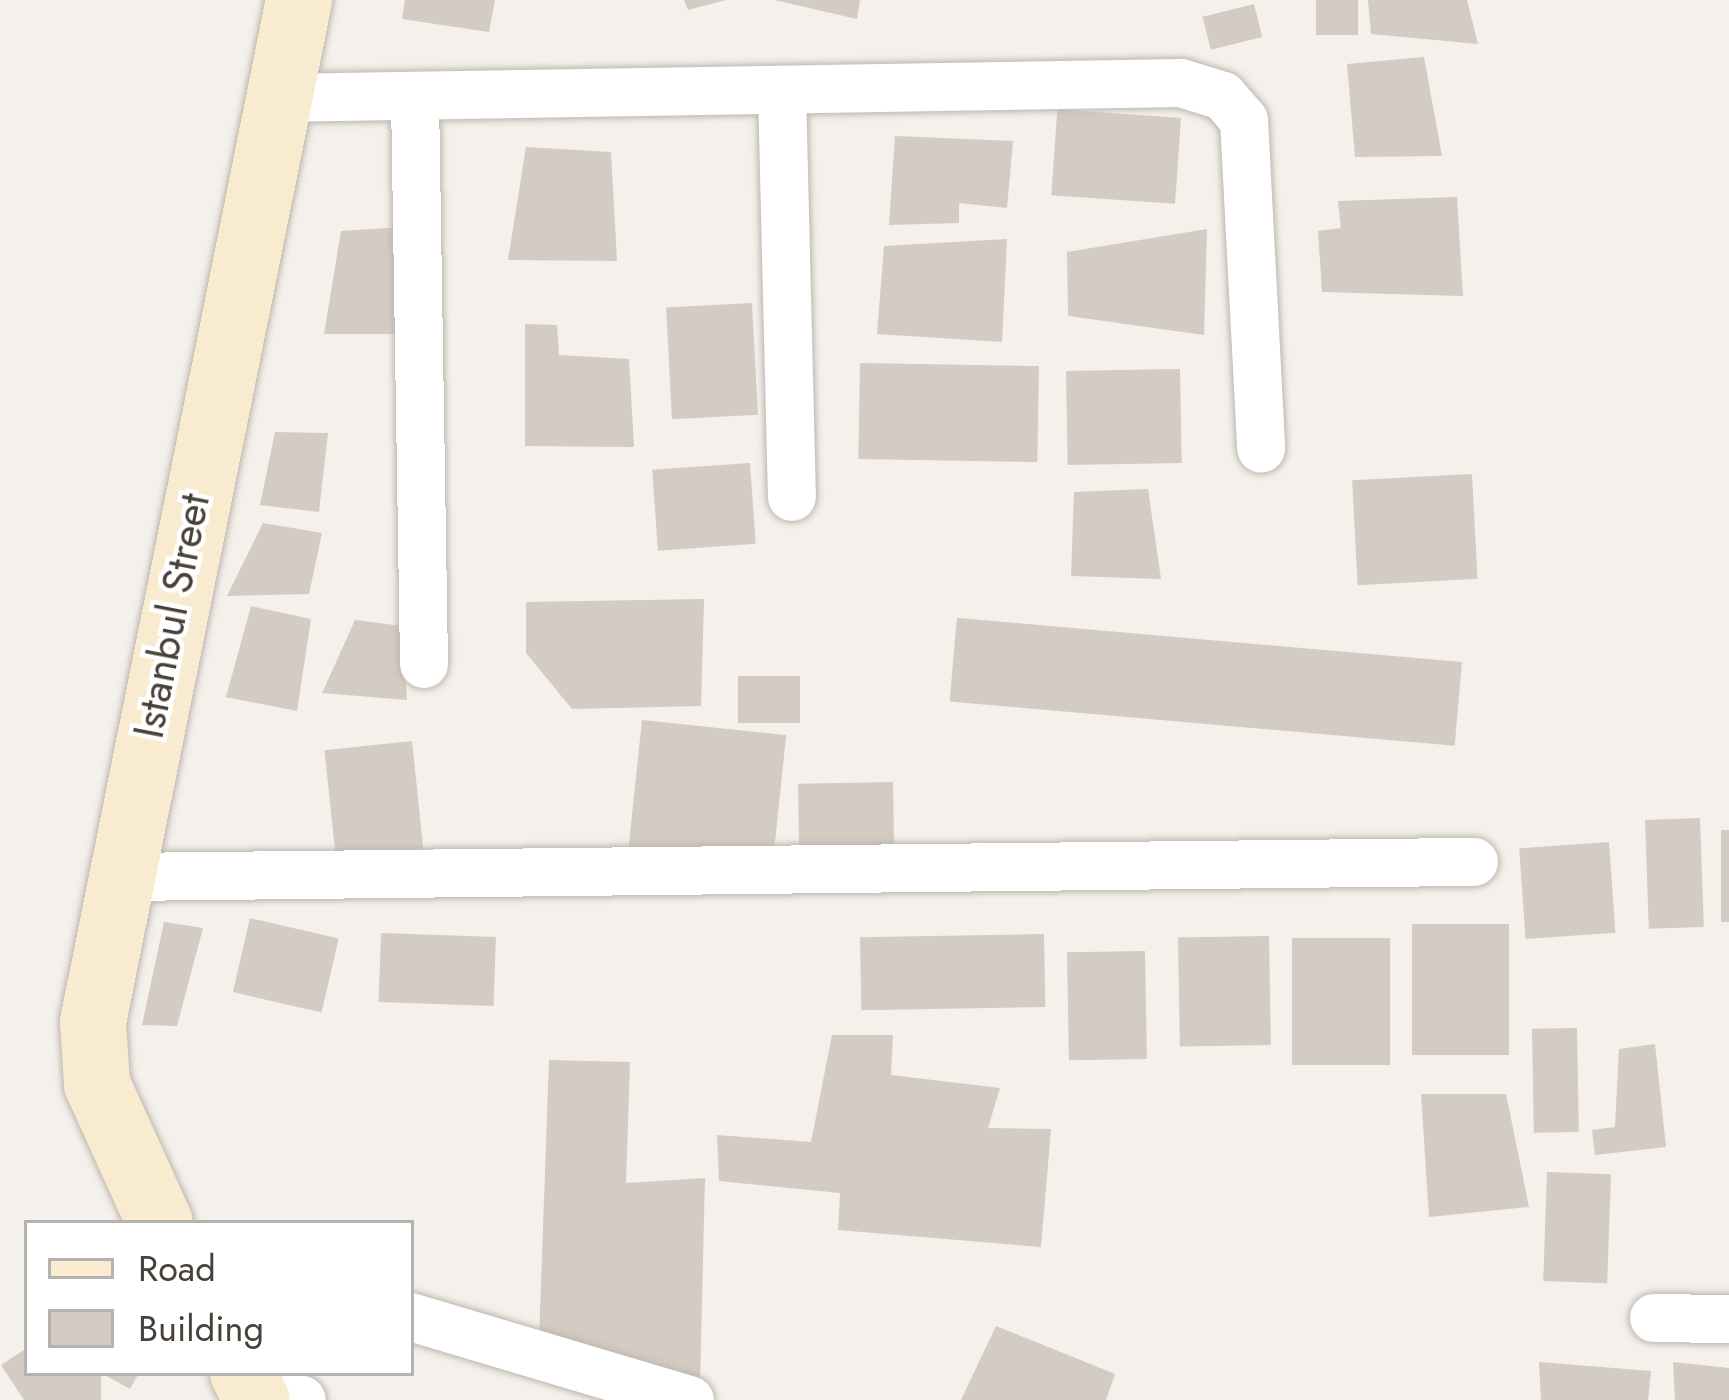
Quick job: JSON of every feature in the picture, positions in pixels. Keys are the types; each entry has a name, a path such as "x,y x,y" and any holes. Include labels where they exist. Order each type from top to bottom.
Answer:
{"street":[{"name":"Istanbul Street","path":"159,1220 97,1084 93,1022 299,0"},
{"path":"277,98 1181,83 1223,96 1244,119 1261,449"},
{"path":"782,91 792,497"},
{"path":"415,96 424,664"},
{"path":"121,877 1474,862"},
{"path":"1654,1318 1729,1319"},
{"path":"414,1319 690,1400"}],"building":[{"path":"405,0 495,0 489,32 402,19"},
{"path":"684,0 726,0 688,10"},
{"path":"774,0 860,0 857,19"},
{"path":"1316,0 1358,0 1358,35 1316,35"},
{"path":"1368,0 1467,0 1478,44 1371,34"},
{"path":"1254,4 1262,37 1211,50 1203,17"},
{"path":"1424,57 1442,156 1355,157 1347,64"},
{"path":"1057,109 1181,118 1175,204 1051,195"},
{"path":"895,136 1013,141 1007,208 959,203 959,223 889,225"},
{"path":"526,147 611,152 617,261 508,260"},
{"path":"1457,197 1463,296 1322,292 1318,231 1341,228 1338,201"},
{"path":"401,227 402,334 324,334 341,231"},
{"path":"1207,229 1204,335 1068,316 1067,252"},
{"path":"1007,239 1002,342 877,334 884,246"},
{"path":"752,303 758,415 672,419 666,308"},
{"path":"525,324 557,325 559,355 629,359 634,447 525,446"},
{"path":"860,363 1039,366 1037,462 858,459"},
{"path":"1180,369 1182,463 1068,465 1066,371"},
{"path":"275,432 328,433 319,512 260,505"},
{"path":"750,463 756,544 658,551 652,470"},
{"path":"1472,474 1477,579 1358,585 1352,480"},
{"path":"1148,489 1161,579 1071,576 1074,492"},
{"path":"263,523 322,533 309,594 227,596"},
{"path":"704,599 701,706 572,709 526,653 526,602"},
{"path":"251,606 311,619 297,711 226,697"},
{"path":"957,618 1462,662 1455,746 950,701"},
{"path":"355,620 402,626 407,700 322,693"},
{"path":"738,676 800,676 800,723 738,723"},
{"path":"642,720 786,735 772,870 628,855"},
{"path":"412,741 423,848 336,858 324,750"},
{"path":"893,782 894,848 799,850 798,784"},
{"path":"1700,818 1704,927 1649,929 1645,820"},
{"path":"1721,830 1729,830 1729,922 1721,922"},
{"path":"1609,842 1615,933 1526,939 1519,848"},
{"path":"250,918 339,938 322,1013 233,992"},
{"path":"164,922 203,928 177,1026 142,1025"},
{"path":"1412,924 1509,924 1509,1055 1412,1055"},
{"path":"381,933 496,937 494,1006 379,1002"},
{"path":"1044,934 1045,1007 861,1010 860,937"},
{"path":"1269,936 1271,1045 1180,1047 1178,938"},
{"path":"1292,938 1390,938 1390,1065 1292,1065"},
{"path":"1145,951 1147,1059 1069,1060 1067,952"},
{"path":"1577,1028 1579,1132 1534,1133 1532,1029"},
{"path":"832,1035 893,1035 891,1075 1000,1088 988,1128 1051,1129 1041,1247 838,1230 840,1193 719,1181 717,1135 811,1142"},
{"path":"1655,1044 1666,1147 1595,1155 1592,1130 1615,1127 1619,1049"},
{"path":"549,1060 630,1062 626,1183 705,1178 700,1384 539,1340"},
{"path":"1421,1094 1506,1094 1529,1207 1429,1217"},
{"path":"1547,1172 1611,1174 1607,1283 1543,1281"},
{"path":"996,1326 1115,1374 1106,1400 961,1400"},
{"path":"24,1350 24,1376 101,1376 101,1400 24,1400 1,1365"},
{"path":"1539,1362 1651,1371 1648,1400 1541,1400"},
{"path":"1673,1362 1729,1368 1729,1400 1675,1400"},
{"path":"106,1376 137,1376 130,1389"}]}
